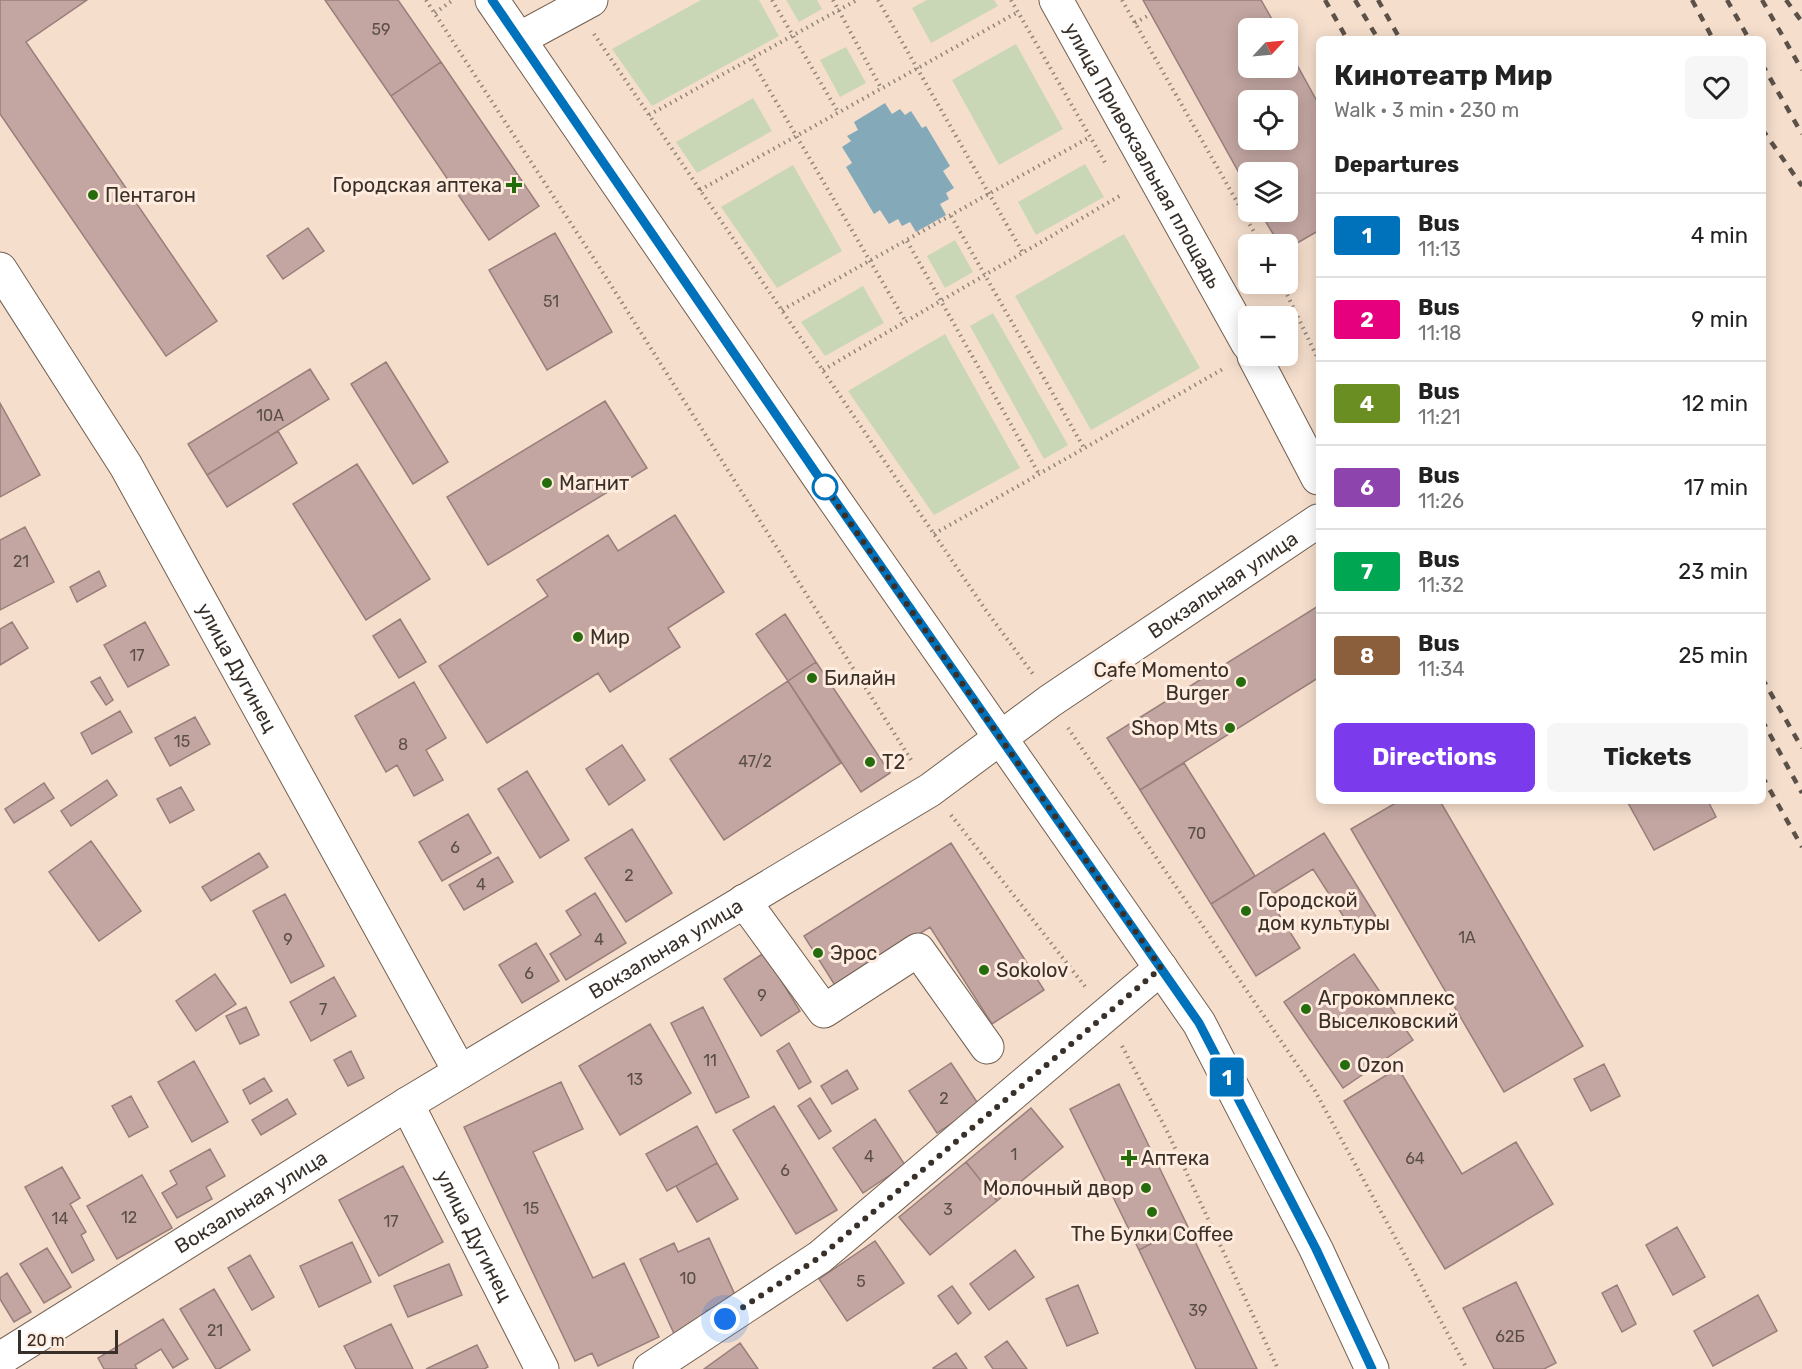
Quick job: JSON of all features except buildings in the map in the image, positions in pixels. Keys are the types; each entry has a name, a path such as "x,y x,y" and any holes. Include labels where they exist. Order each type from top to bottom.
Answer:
{"street":[{"path":"492,0 999,739 1161,968 1204,1033 1316,1249 1372,1369"},
{"path":"519,39 591,0"},
{"name":"улица Привокзальная площадь","path":"1056,0 1238,326"},
{"name":"улица Дугинец","path":"0,269 126,466 460,1072"},
{"path":"1259,366 1316,474"},
{"name":"Вокзальная улица","path":"0,1359 407,1104 930,789 1090,673 1316,522"},
{"path":"744,901 824,1011 918,950 987,1047"},
{"path":"650,1369 820,1257 1161,968"},
{"name":"улица Дугинец","path":"407,1104 542,1369"}],"path":[{"path":"426,0 601,269 930,789 1081,979 1113,1027 1168,1134 1278,1369"},
{"path":"435,13 453,0"},
{"path":"772,0 838,112"},
{"path":"833,0 881,88"},
{"path":"649,115 857,0"},
{"path":"878,0 1023,253"},
{"path":"1122,0 1255,234"},
{"path":"700,190 1018,12"},
{"path":"1135,23 1150,14"},
{"path":"751,59 906,322"},
{"path":"782,310 1090,138"},
{"path":"823,370 1123,194"},
{"path":"951,216 1084,448"},
{"path":"908,241 1039,474"},
{"path":"1287,294 1316,355"},
{"path":"934,535 1223,369"}],"green space":[{"path":"701,0 759,0 779,36 652,106 612,49"},
{"path":"786,0 817,0 822,9 799,22"},
{"path":"927,0 994,0 998,6 931,43 912,8"},
{"path":"1016,44 1063,129 999,165 952,80"},
{"path":"846,47 866,83 840,97 820,60"},
{"path":"753,98 772,131 697,173 676,142"},
{"path":"1085,164 1104,197 1036,235 1018,202"},
{"path":"793,165 842,251 777,288 721,207"},
{"path":"1124,234 1200,368 1091,430 1015,296"},
{"path":"955,240 973,272 945,288 927,256"},
{"path":"863,286 884,323 825,356 801,322"},
{"path":"993,313 1068,445 1044,459 970,326"},
{"path":"945,334 1020,468 934,515 848,391"}],"water":[{"path":"885,103 892,114 900,109 905,115 911,111 922,128 926,126 950,166 943,171 954,188 946,193 949,199 940,204 946,215 916,232 910,222 902,226 898,219 889,224 880,210 874,214 846,167 852,163 842,147 851,141 847,136 858,130 854,122"}],"railway":[{"path":"1325,0 1345,36"},
{"path":"1355,0 1376,36"},
{"path":"1378,0 1398,36"},
{"path":"1692,0 1711,36"},
{"path":"1727,0 1747,36"},
{"path":"1762,0 1802,70"},
{"path":"1786,0 1802,22"},
{"path":"1766,71 1802,134"},
{"path":"1766,135 1802,186"},
{"path":"1766,685 1802,748"},
{"path":"1766,727 1802,793"},
{"path":"1766,783 1802,847"}],"bus line":[{"name":"1","path":"492,0 999,739 1199,1023 1316,1249 1372,1369"}],"place":[{"name":"Городская аптека","path":"514,185"},
{"name":"Пентагон","path":"93,195"},
{"name":"Магнит","path":"547,483"},
{"name":"Мир","path":"578,637"},
{"name":"Билайн","path":"812,678"},
{"name":"Cafe Momento Burger","path":"1241,682"},
{"name":"Shop Mts","path":"1230,728"},
{"name":"T2","path":"870,762"},
{"name":"Городской дом культуры","path":"1246,911"},
{"name":"Эрос","path":"818,953"},
{"name":"Sokolov","path":"984,970"},
{"name":"Агрокомплекс Выселковский","path":"1306,1009"},
{"name":"Ozon","path":"1345,1065"},
{"name":"Аптека","path":"1129,1158"},
{"name":"Молочный двор","path":"1146,1188"},
{"name":"The Булки Coffee","path":"1152,1212"}],"route":[{"path":"725,1319 820,1257 1161,968 825,487"}]}
